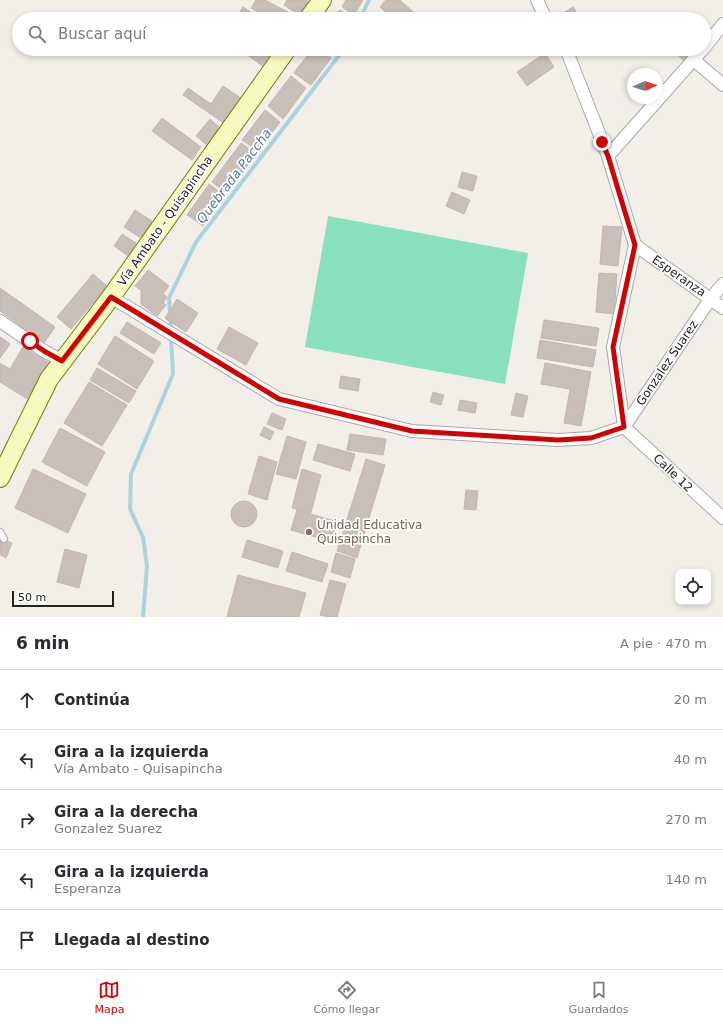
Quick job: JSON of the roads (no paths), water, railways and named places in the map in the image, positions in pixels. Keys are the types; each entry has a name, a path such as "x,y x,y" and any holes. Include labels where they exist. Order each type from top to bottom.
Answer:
{"street":[{"path":"313,12 322,0"},
{"path":"537,0 543,12"},
{"path":"711,38 723,24"},
{"name":"Vía Ambato - Quisapincha","path":"0,478 49,379 111,297 282,56"},
{"name":"Esperanza","path":"569,56 608,156 635,245 613,347 624,427"},
{"path":"608,156 697,56"},
{"path":"694,60 723,85"},
{"name":"Esperanza","path":"635,245 723,308"},
{"name":"Gonzalez Suarez","path":"624,427 711,298 723,284"},
{"path":"111,297 279,399 412,431 558,440 591,438 624,427"},
{"path":"0,321 44,351 62,361"},
{"name":"Calle 12","path":"624,427 723,518"}],"lane":[{"path":"0,532 4,538"}],"waterway":[{"name":"Quebrada Paccha","path":"363,12 369,0"},
{"name":"Quebrada Paccha","path":"171,327 169,298 196,242 339,56"},
{"name":"Quebrada Paccha","path":"143,617 147,566 143,537 130,509 131,474 173,374 171,337"}],"place":[{"name":"Unidad Educativa Quisapincha","path":"309,532"}]}
